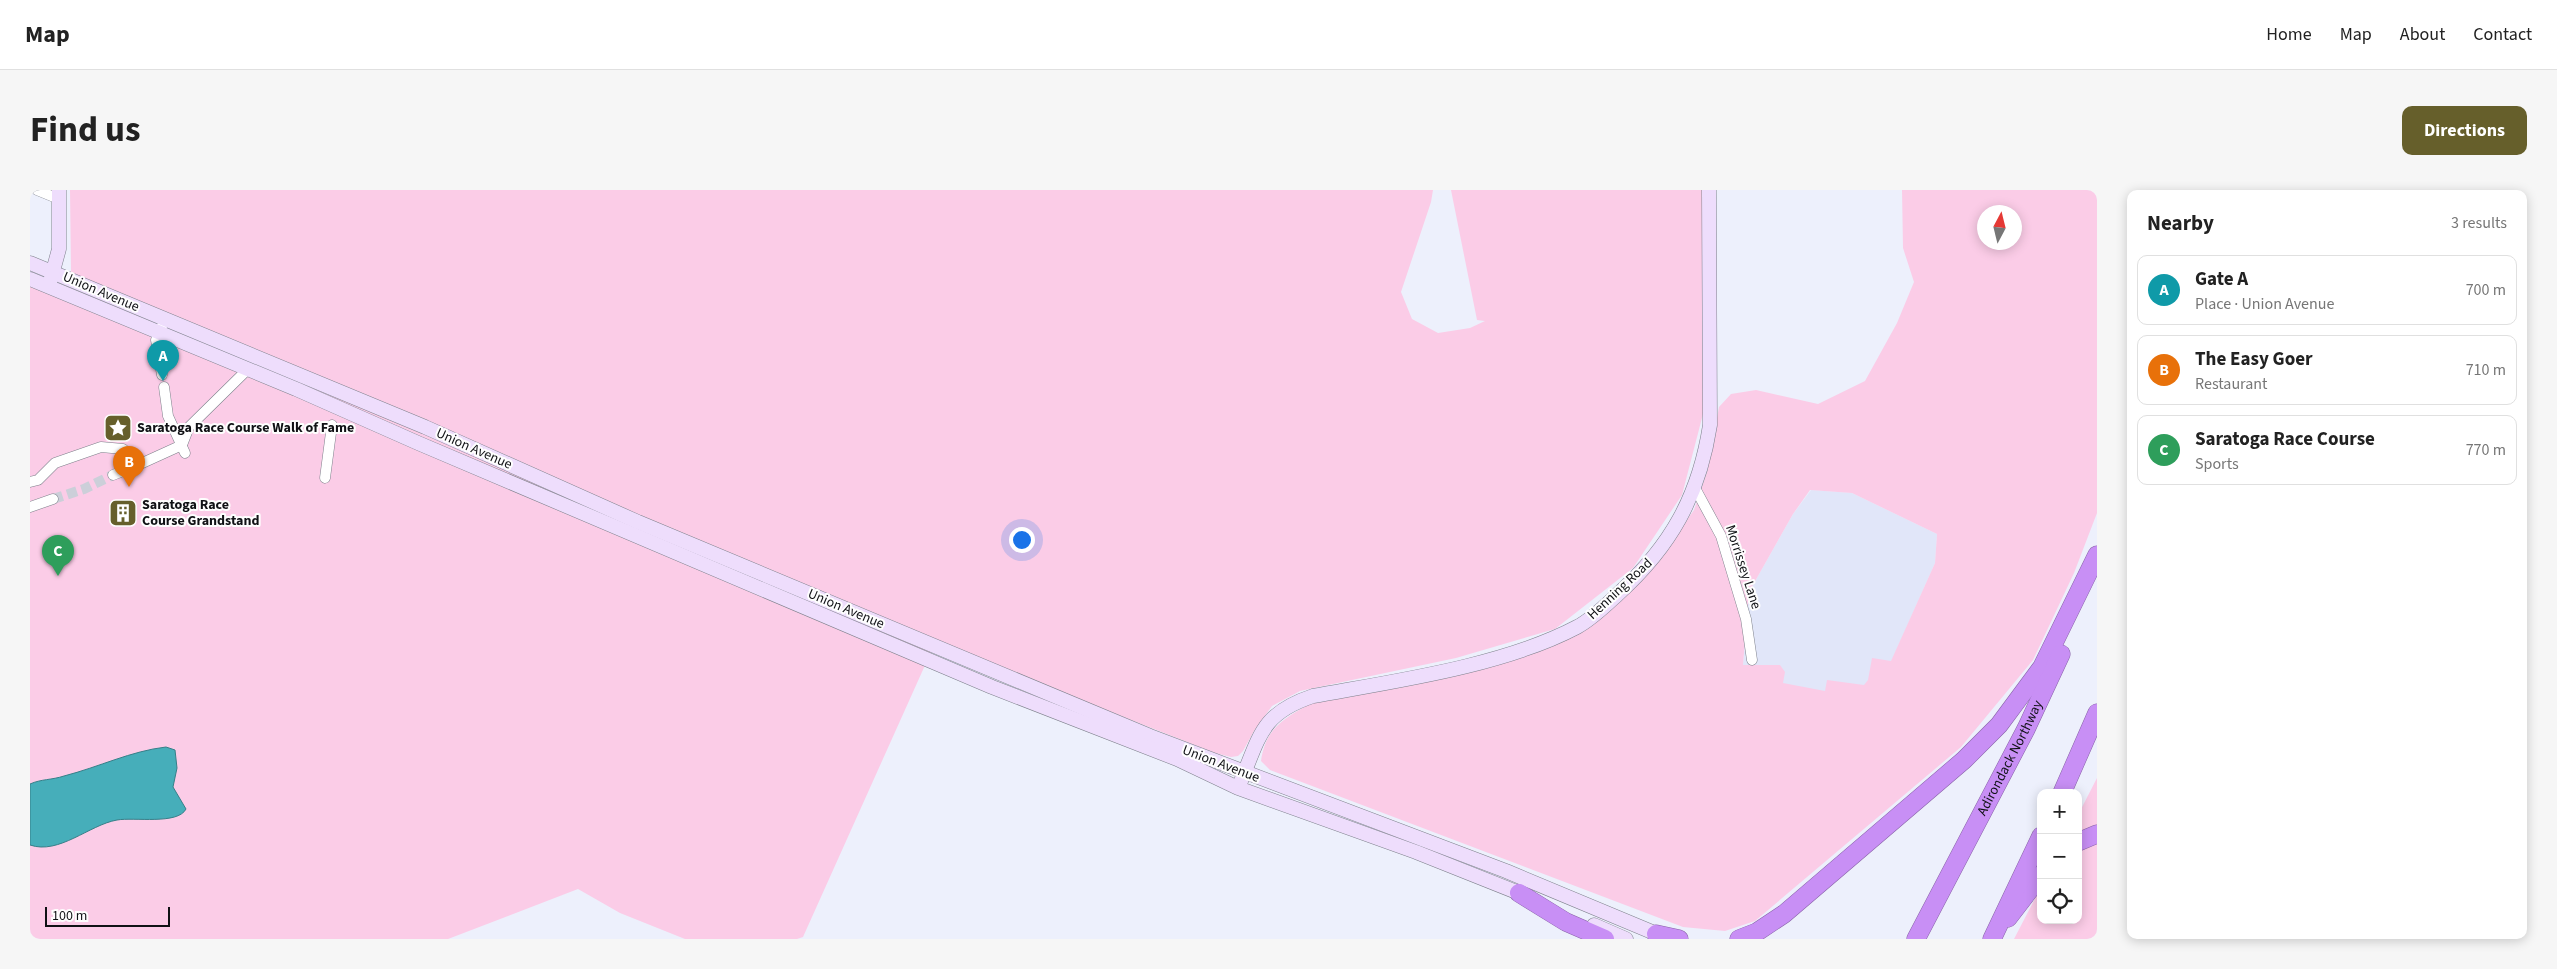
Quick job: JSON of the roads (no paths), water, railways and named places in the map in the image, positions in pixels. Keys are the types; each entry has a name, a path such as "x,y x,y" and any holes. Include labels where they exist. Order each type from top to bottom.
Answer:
{"highway":[{"path":"1755,939 1964,760 1999,725 2042,667 2097,555"},
{"name":"Adirondack Northway","path":"1916,939 2026,729 2097,574"},
{"path":"2064,789 2097,713"},
{"path":"2082,840 2097,834"},
{"path":"1993,936 2037,844"},
{"path":"1993,936 2038,879"},
{"path":"1519,893 1566,922 1605,939"},
{"path":"1739,939 1771,924"},
{"path":"1663,936 1679,939"}],"main road":[{"name":"Henning Road","path":"1238,788 1262,730 1279,711 1290,704 1313,696 1502,657 1577,627 1599,612 1644,569 1674,528 1695,488 1706,454 1710,425 1709,190"},
{"path":"48,287 54,273 60,234 59,195"},
{"name":"Union Avenue","path":"30,263 425,427 656,530 1150,736 1514,874 1663,936"},
{"name":"Union Avenue","path":"30,279 248,369 983,683 1177,759 1238,788 1390,842 1519,893 1626,939"}],"street":[{"path":"37,190 59,195"},
{"path":"162,375 156,340 165,319"},
{"path":"184,449 189,427 248,369"},
{"path":"164,387 168,416 184,449"},
{"path":"325,478 332,425"},
{"path":"30,482 38,480 55,463 101,447 123,449 138,465"},
{"path":"113,475 184,449"},
{"name":"Morrissey Lane","path":"1695,488 1721,536 1746,619 1752,660"},
{"path":"30,507 53,499"}],"water":[{"path":"166,747 175,750 177,768 173,787 186,809 181,814 165,819 117,820 106,823 63,843 41,847 30,845 30,784 60,777 140,752"}],"tunnel":[{"path":"53,499 84,489 113,475"}],"place":[{"name":"Gate A","path":"163,381"},
{"name":"Saratoga Race Course Walk of Fame","path":"118,428"},
{"name":"The Easy Goer","path":"129,487"},
{"name":"Saratoga Race Course Grandstand","path":"123,513"},
{"name":"Saratoga Race Course","path":"58,576"}]}
